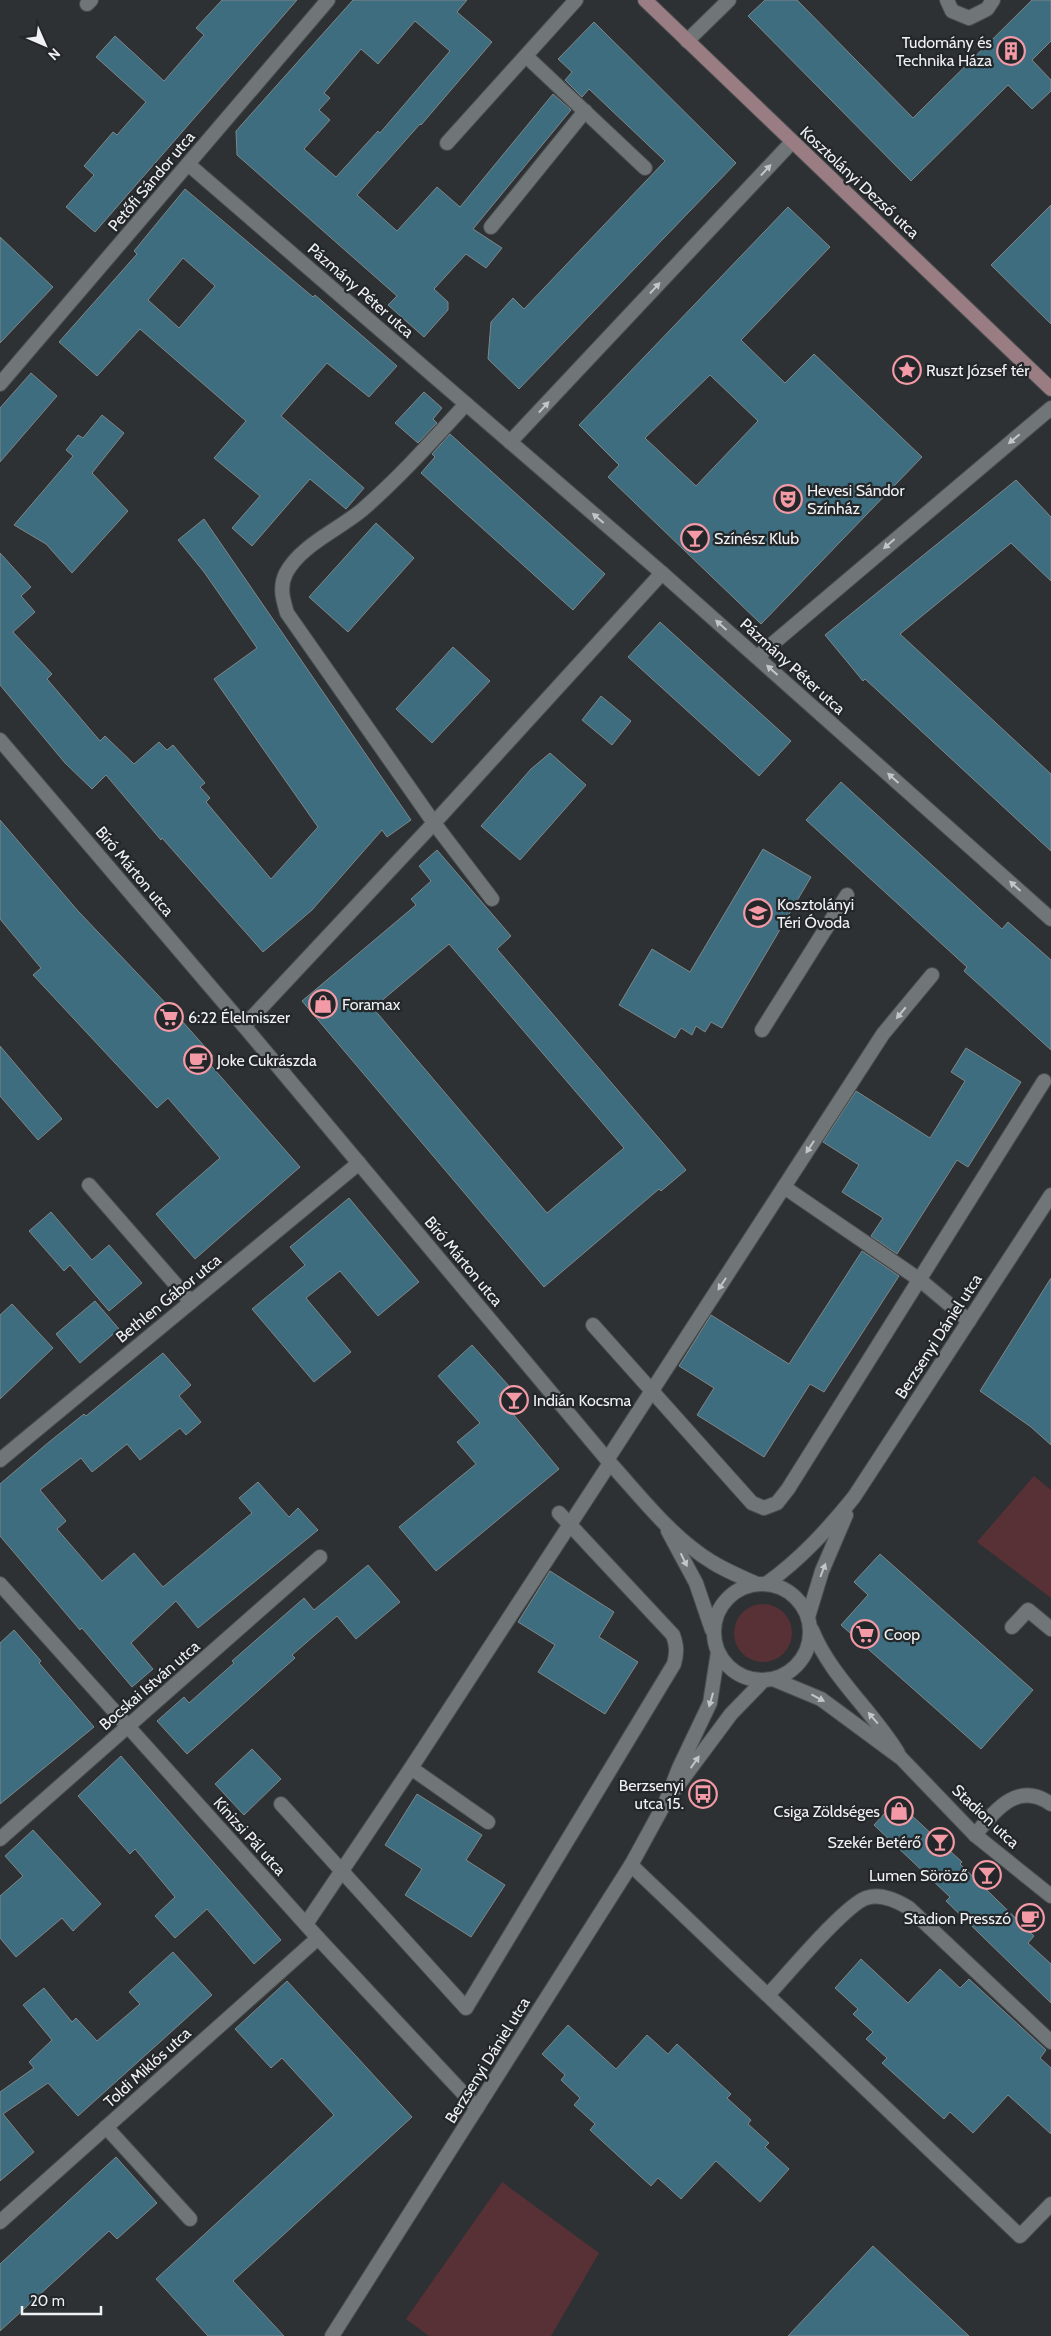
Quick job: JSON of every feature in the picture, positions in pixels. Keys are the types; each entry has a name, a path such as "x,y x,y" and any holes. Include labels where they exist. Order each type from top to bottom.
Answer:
{"main road":[{"name":"Kosztolányi Dezső utca","path":"645,0 1051,389"}],"street":[{"name":"Petőfi Sándor utca","path":"0,384 328,0"},
{"path":"447,142 576,0"},
{"path":"687,41 728,0"},
{"path":"947,0 952,11 970,18 987,9 993,0"},
{"path":"526,56 645,168"},
{"path":"491,227 585,111"},
{"path":"510,442 792,142"},
{"name":"Pázmány Péter utca","path":"188,164 662,573 1051,919"},
{"path":"466,404 412,464 360,512 300,555 286,574 281,592 287,613 434,823 492,899"},
{"path":"757,657 1051,408"},
{"path":"244,1026 434,823 662,573"},
{"name":"Bíró Márton utca","path":"0,740 244,1026 609,1462 660,1518 710,1561 762,1584"},
{"path":"762,1030 847,895"},
{"path":"306,1924 411,1768 570,1524 883,1034 932,975"},
{"path":"593,1325 752,1503 764,1508 777,1503 794,1480 1044,1081"},
{"name":"Bethlen Gábor utca","path":"0,1460 358,1163"},
{"path":"89,1185 191,1302"},
{"path":"784,1187 920,1280 969,1321"},
{"name":"Berzsenyi Dániel utca","path":"762,1584 802,1555 828,1529 854,1496 1051,1195"},
{"name":"Berzsenyi Dániel utca","path":"809,1622 826,1562 854,1496"},
{"path":"281,1804 466,2008 659,1689 676,1656 677,1646 673,1635 559,1513"},
{"name":"Bíró Márton utca","path":"660,1518 696,1583 714,1635"},
{"name":"Bocskai István utca","path":"0,1839 320,1557"},
{"name":"Kinizsi Pál utca","path":"0,1584 318,1938 477,2108"},
{"path":"762,1584 778,1586 796,1598 809,1622 808,1647 804,1656 791,1671 768,1680 739,1675 727,1665 718,1652 714,1635 716,1617 725,1601 739,1589 762,1584"},
{"path":"1012,1627 1028,1610 1051,1629"},
{"name":"Stadion utca","path":"809,1622 816,1642 829,1662 880,1726 901,1758"},
{"name":"Berzsenyi Dániel utca","path":"332,2336 631,1865 666,1801 679,1768 710,1703 718,1652"},
{"name":"Berzsenyi Dániel utca","path":"666,1801 731,1714 768,1680"},
{"name":"Stadion utca","path":"768,1680 821,1699 901,1758 975,1835 1051,1896"},
{"path":"411,1768 488,1822"},
{"path":"975,1835 1008,1800 1018,1796 1030,1796 1039,1797 1051,1804"},
{"path":"631,1865 1020,2236 1051,2204"},
{"path":"768,1995 848,1911 867,1898 886,1897 909,1908 1051,2042"},
{"name":"Toldi Miklós utca","path":"0,2222 318,1938"},
{"path":"106,2127 190,2219"}],"shaded area":[{"path":"1034,1476 1051,1490 1051,1598 977,1542"},
{"path":"757,1604 769,1604 784,1612 792,1627 792,1639 784,1654 769,1662 757,1662 742,1654 734,1639 734,1627 742,1612"},
{"path":"502,2182 599,2253 551,2336 429,2336 406,2319"}],"building":[{"path":"222,0 297,0 95,232 66,207 94,175 84,166 113,132 117,135 146,102 96,57 115,36 164,81 204,35 196,28"},
{"path":"353,0 467,0 457,12 492,42 421,125 357,195 397,231 437,187 460,207 553,94 571,110 473,229 502,248 486,268 466,254 434,289 448,302 448,310 424,337 388,305 397,296 237,155 236,131","holes":["415,21 450,51 380,133 378,131 336,177 304,149 330,120 319,110 330,98 324,93 361,49 378,64"]},
{"path":"765,0 797,0 913,118 1032,0 1051,0 1051,41 1032,60 1051,80 1051,91 1032,109 1008,85 911,181 748,16"},
{"path":"594,22 736,163 519,389 488,359 491,322 513,298 524,309 665,161 589,89 582,97 565,80 572,72 558,59"},
{"path":"185,189 313,297 315,295 397,366 369,397 327,363 281,416 364,488 346,509 310,479 252,546 232,528 260,496 214,458 246,421 140,329 97,376 59,342 137,254 134,251","holes":["183,258 215,286 179,328 148,300"]},
{"path":"1051,205 1051,324 991,265"},
{"path":"788,207 830,247 741,340 785,383 814,354 922,457 761,624 608,477 619,465 579,425","holes":["710,375 758,421 696,486 645,438"]},
{"path":"0,237 53,287 0,343"},
{"path":"31,373 57,396 0,462 0,408"},
{"path":"424,392 442,408 433,419 437,423 418,443 395,423"},
{"path":"102,415 124,433 92,473 128,511 72,573 46,544 14,525 73,456 66,450 78,435 83,438"},
{"path":"450,434 605,574 573,610 421,473 435,457 432,454"},
{"path":"1016,480 1051,517 1051,581 1011,543 900,634 1051,774 1051,851 865,679 863,681 825,635"},
{"path":"204,519 411,820 387,837 382,830 312,910 263,952 162,838 161,840 106,775 92,789 65,763 0,685 0,553 31,587 21,596 35,612 13,632 52,674 47,679 100,741 105,736 134,764 159,742 167,750 173,745 205,783 200,787 210,798 206,802 271,879 318,827 214,679 257,648 204,572 178,540"},
{"path":"376,523 414,558 348,632 309,597"},
{"path":"660,622 791,741 759,776 628,657"},
{"path":"453,647 490,681 432,743 396,709"},
{"path":"601,696 631,721 612,745 582,720"},
{"path":"550,753 586,785 520,860 481,826 531,769"},
{"path":"841,782 1002,929 1008,922 1051,960 1051,1050 964,971 967,967 806,820"},
{"path":"0,820 78,911 213,1056 207,1061 300,1167 195,1259 156,1214 220,1158 168,1098 157,1108 33,975 41,968 0,919"},
{"name":"Kosztolányi Téri Óvoda","path":"763,849 811,877 722,1028 711,1022 705,1032 696,1026 692,1035 681,1028 675,1038 619,1005 652,949 690,972"},
{"path":"437,850 511,936 497,949 686,1170 661,1191 659,1189 544,1287 302,1001 416,905 411,899 431,881 419,866","holes":["449,944 624,1148 547,1213 373,1008"]},
{"path":"0,1046 62,1119 38,1140 0,1096"},
{"path":"966,1048 1021,1082 968,1167 957,1160 897,1254 871,1236 883,1218 842,1192 859,1165 823,1142 856,1091 930,1138 965,1081 951,1072"},
{"path":"349,1198 419,1282 378,1316 340,1271 306,1298 351,1352 314,1382 252,1309 305,1265 290,1247"},
{"path":"51,1212 92,1260 109,1245 142,1283 109,1311 70,1265 64,1271 29,1231"},
{"path":"862,1251 899,1276 824,1392 810,1384 764,1457 697,1415 714,1388 679,1366 711,1315 789,1364"},
{"path":"1051,1278 1051,1445 1031,1427 980,1391"},
{"path":"95,1301 119,1329 80,1363 56,1334"},
{"path":"12,1304 53,1348 0,1399 0,1315"},
{"path":"472,1345 509,1386 498,1396 559,1469 436,1571 399,1527 476,1464 457,1442 480,1423 438,1376"},
{"path":"163,1353 191,1385 179,1396 201,1422 186,1435 180,1428 140,1460 127,1444 92,1472 81,1458 40,1490 66,1521 57,1529 102,1581 134,1553 163,1587 252,1513 239,1498 258,1482 289,1517 298,1508 318,1530 198,1628 176,1601 131,1643 153,1669 132,1687 82,1628 80,1630 0,1536 0,1484 49,1442 84,1414 86,1416"},
{"path":"880,1554 1033,1690 981,1749 841,1625 868,1595 854,1582"},
{"path":"368,1565 400,1602 356,1639 337,1616 292,1655 295,1658 187,1754 157,1721 184,1697 189,1703 234,1663 232,1661 304,1598 314,1610"},
{"path":"550,1571 614,1612 599,1637 638,1662 605,1714 538,1672 555,1645 518,1622"},
{"path":"14,1630 41,1661 39,1663 94,1727 0,1804 0,1643"},
{"path":"252,1749 281,1779 244,1815 215,1784"},
{"path":"121,1756 281,1940 254,1964 207,1909 175,1938 155,1916 175,1897 135,1849 130,1854 78,1796"},
{"path":"417,1794 482,1835 466,1860 505,1885 471,1937 405,1895 422,1869 385,1845"},
{"path":"896,1801 962,1862 960,1864 1034,1936 1028,1943 1051,1964 1051,2003 946,1901 950,1897 874,1825"},
{"path":"33,1830 101,1904 73,1931 62,1918 16,1957 0,1938 0,1896 23,1876 5,1856"},
{"path":"173,1952 212,1995 78,2116 48,2083 3,2114 34,2152 0,2181 0,2092 34,2068 29,2062 52,2040 23,2005 44,1988 72,2022 76,2018 97,2041 140,2004 129,1992"},
{"path":"861,1959 908,2003 940,1969 960,1988 969,1979 1046,2050 1040,2058 1051,2068 1051,2134 1008,2095 973,2133 950,2112 944,2119 882,2063 887,2058 866,2039 873,2032 853,2014 858,2009 835,1988"},
{"path":"287,1981 412,2117 233,2281 284,2336 208,2336 156,2279 334,2115 282,2058 271,2068 235,2029"},
{"path":"568,2025 616,2069 647,2035 668,2054 677,2044 731,2094 727,2098 751,2120 748,2124 769,2143 765,2147 789,2169 760,2202 716,2161 681,2199 658,2178 651,2186 590,2130 595,2124 574,2105 580,2098 561,2080 565,2075 542,2054"},
{"path":"116,2157 157,2203 117,2239 109,2231 0,2331 0,2264"},
{"path":"873,2246 969,2336 788,2336"}],"place":[{"name":"Tudomány és Technika Háza","path":"1011,51"},
{"name":"Ruszt József tér","path":"907,370"},
{"name":"Hevesi Sándor Színház","path":"788,499"},
{"name":"Színész Klub","path":"695,538"},
{"name":"Kosztolányi Téri Óvoda","path":"758,913"},
{"name":"Foramax","path":"323,1004"},
{"name":"6:22 Élelmiszer","path":"169,1017"},
{"name":"Joke Cukrászda","path":"198,1060"},
{"name":"Indián Kocsma","path":"514,1400"},
{"name":"Coop","path":"865,1634"},
{"name":"Berzsenyi utca 15.","path":"703,1794"},
{"name":"Csiga Zöldséges","path":"899,1811"},
{"name":"Szekér Betérő","path":"940,1842"},
{"name":"Lumen Söröző","path":"987,1875"},
{"name":"Stadion Presszó","path":"1030,1918"}]}
